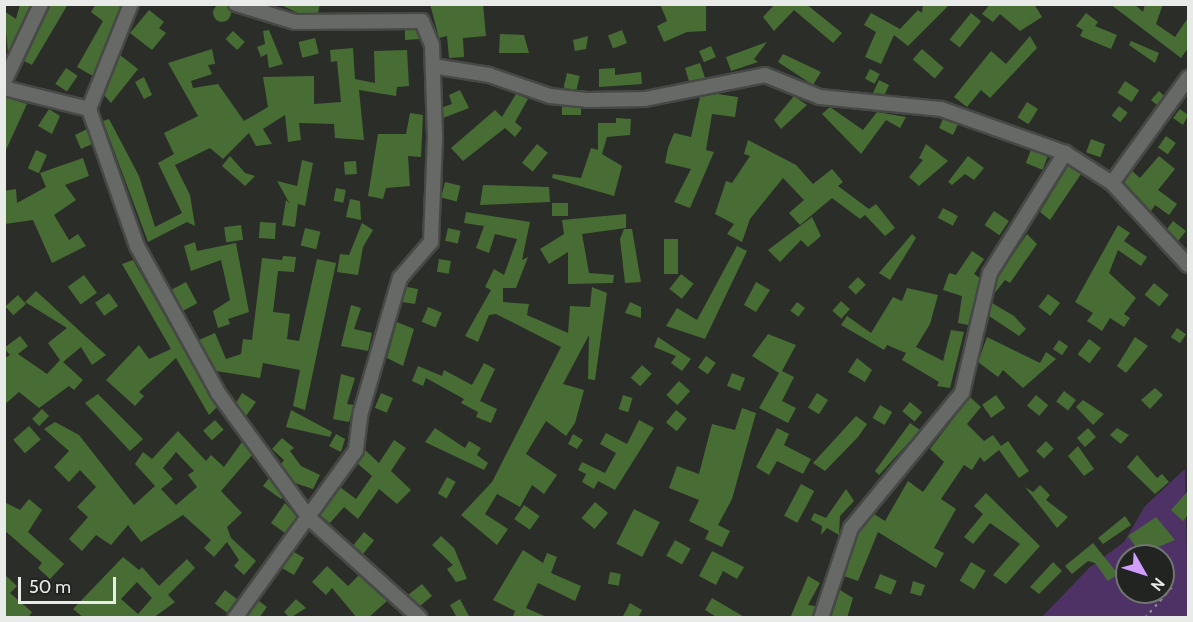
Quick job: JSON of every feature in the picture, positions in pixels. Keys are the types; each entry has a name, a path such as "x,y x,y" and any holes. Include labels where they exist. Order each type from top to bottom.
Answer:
{"street":[{"path":"4,82 41,4"},
{"path":"131,4 89,109 137,246 218,393 309,518 420,618"},
{"path":"235,618 356,450 361,412 400,278 430,242 433,66 432,45 422,21 295,22 236,4"},
{"path":"433,66 489,75 550,96 618,100 765,75 820,97 941,109 1065,153 1113,183 1188,265"},
{"path":"1113,183 1188,78"},
{"path":"4,88 89,109"},
{"path":"821,618 851,528 962,393 990,273 1065,153"}],"path":[{"path":"1145,618 1152,604"}],"shaded area":[{"path":"1185,469 1188,617 1041,618 1089,568 1115,549 1115,604 1175,604 1175,544 1121,544 1145,506"}],"building":[{"path":"20,4 31,4 8,53 4,11 16,19"},
{"path":"50,4 68,4 32,65 24,61"},
{"path":"96,4 121,4 93,76 77,67 103,21 91,12"},
{"path":"222,4 228,7 231,13 228,19 222,22 216,19 213,13 216,7"},
{"path":"279,4 320,4 318,13 298,13"},
{"path":"430,4 483,4 486,36 463,38 464,57 449,58 447,36 439,38"},
{"path":"660,4 706,4 706,31 687,32 664,42 657,26 667,21"},
{"path":"775,4 806,4 842,33 833,43 794,10 774,31 763,17"},
{"path":"923,4 950,4 908,46 894,35 881,64 865,57 876,32 864,25 871,13 900,29 918,10 922,13"},
{"path":"990,4 1034,4 1042,17 1020,31 1000,14 993,22 982,14"},
{"path":"1110,4 1134,4 1143,12 1145,4 1163,4 1156,24 1175,37 1188,18 1188,48 1181,58"},
{"path":"149,10 164,22 159,28 166,33 152,50 130,33"},
{"path":"971,13 981,21 960,48 950,39"},
{"path":"1086,13 1098,22 1095,26 1117,35 1111,49 1080,36 1083,30 1076,26"},
{"path":"269,30 283,64 269,68 267,54 261,57 257,47 265,44 263,31"},
{"path":"405,30 416,30 420,39 405,40"},
{"path":"622,30 627,43 613,48 608,35"},
{"path":"233,31 245,42 237,50 225,39"},
{"path":"500,34 524,35 529,53 499,53"},
{"path":"588,36 586,49 575,51 573,40"},
{"path":"1030,36 1037,48 990,98 981,90 967,107 954,97 991,51 1006,64"},
{"path":"315,38 319,54 302,58 299,42"},
{"path":"1131,41 1159,53 1155,63 1129,45"},
{"path":"767,42 754,59 758,62 731,71 726,57"},
{"path":"711,46 716,57 704,62 699,51"},
{"path":"353,48 355,79 375,83 374,51 407,50 409,86 397,87 396,96 359,90 364,140 335,138 334,124 299,123 301,140 288,142 285,115 263,129 272,144 256,146 249,133 223,159 210,148 175,165 190,195 195,226 187,222 148,242 103,121 109,119 139,176 155,227 182,213 158,163 174,154 164,133 198,116 168,63 212,49 215,64 208,65 212,74 191,81 193,88 218,84 244,121 268,107 263,77 314,76 314,104 341,102 337,61 331,62 330,50"},
{"path":"922,49 944,68 935,79 913,60"},
{"path":"783,54 821,72 813,85 778,62"},
{"path":"120,55 138,69 111,103 104,95"},
{"path":"700,63 705,78 689,81 685,68"},
{"path":"66,68 78,76 67,92 55,84"},
{"path":"615,68 615,75 641,72 642,84 599,87 599,69"},
{"path":"870,69 880,74 875,84 865,79"},
{"path":"567,73 580,76 576,91 564,88"},
{"path":"144,77 152,95 144,99 135,82"},
{"path":"879,80 889,85 885,94 873,93"},
{"path":"1125,81 1139,90 1132,102 1117,93"},
{"path":"460,90 469,108 443,118 443,107 452,104 449,95"},
{"path":"1159,91 1164,96 1157,105 1151,100"},
{"path":"516,94 528,99 515,122 522,128 515,137 505,128 463,161 451,148 495,110 502,117"},
{"path":"717,94 738,97 735,117 712,114 706,150 714,152 690,208 674,202 691,169 665,163 668,148 674,133 691,137 700,97"},
{"path":"794,96 807,105 781,129 774,120"},
{"path":"4,97 27,104 5,152 4,152"},
{"path":"1027,102 1038,109 1028,124 1017,117"},
{"path":"562,106 581,108 581,115 562,115"},
{"path":"1119,106 1128,113 1120,122 1112,115"},
{"path":"830,107 863,130 877,112 906,117 900,128 886,120 861,154 822,114"},
{"path":"49,109 60,116 52,134 38,126"},
{"path":"1180,109 1188,115 1183,125 1173,118"},
{"path":"410,113 423,115 421,157 408,156 410,186 386,188 383,199 368,196 378,134 406,134"},
{"path":"616,118 631,119 630,135 607,137 602,154 622,166 614,196 552,178 553,174 581,178 591,148 598,150 598,123 616,123"},
{"path":"943,119 958,124 953,135 939,128"},
{"path":"87,129 92,144 81,149 75,135"},
{"path":"1166,136 1176,143 1168,154 1158,147"},
{"path":"1091,139 1105,144 1100,157 1086,152"},
{"path":"748,140 796,165 813,184 832,169 843,182 838,186 869,209 876,204 895,228 885,236 865,215 860,219 832,198 800,225 789,213 804,200 783,178 750,219 742,242 727,234 734,224 715,214 726,181 732,183 750,156 744,154"},
{"path":"537,144 548,153 533,171 522,163"},
{"path":"926,144 948,161 919,186 909,177 923,160 919,158"},
{"path":"36,150 47,155 39,173 28,168"},
{"path":"1031,150 1048,157 1042,170 1026,163"},
{"path":"230,156 245,173 255,176 245,186 222,166"},
{"path":"968,156 984,168 974,180 965,174 952,185 948,182"},
{"path":"1159,156 1175,169 1158,190 1177,204 1169,215 1155,205 1151,211 1124,182 1132,171 1140,178"},
{"path":"83,158 89,176 65,185 76,200 54,215 69,240 78,234 86,246 52,263 33,220 5,224 4,191 16,189 17,203 46,187 40,173"},
{"path":"302,160 313,163 305,206 298,204 295,227 282,225 286,200 290,204 277,181 297,186"},
{"path":"356,161 357,174 345,175 344,162"},
{"path":"1068,166 1081,174 1050,220 1040,212"},
{"path":"445,182 461,186 457,201 441,198"},
{"path":"483,185 549,187 550,202 480,205"},
{"path":"336,188 346,190 343,203 334,201"},
{"path":"350,199 360,201 361,220 346,217"},
{"path":"552,203 568,203 568,216 552,216"},
{"path":"943,208 958,216 953,226 938,218"},
{"path":"994,211 1009,221 999,235 984,225"},
{"path":"466,212 530,222 522,260 528,257 516,288 503,288 503,302 529,304 527,315 568,333 570,306 590,307 592,287 607,293 595,380 588,379 589,335 563,384 584,390 575,423 566,436 546,421 526,454 557,475 544,494 532,485 520,507 497,494 485,514 508,529 497,545 461,515 492,482 561,347 496,314 489,315 478,342 465,336 491,290 485,287 494,269 504,275 517,239 495,234 489,253 476,248 484,226 464,223"},
{"path":"626,214 626,228 582,234 589,273 614,275 613,283 568,284 568,252 549,264 540,249 564,234 562,220"},
{"path":"812,217 821,236 808,247 801,240 780,262 768,250"},
{"path":"1173,221 1186,231 1178,241 1167,229"},
{"path":"260,222 276,223 275,239 259,238"},
{"path":"362,223 373,230 363,247 358,275 337,272 340,254 349,255"},
{"path":"241,225 243,240 226,242 224,227"},
{"path":"1118,225 1130,233 1124,241 1147,257 1141,266 1118,250 1109,273 1136,298 1124,314 1130,318 1124,327 1110,318 1102,331 1087,321 1093,313 1075,302"},
{"path":"305,228 321,232 316,249 301,245"},
{"path":"448,228 461,231 458,244 445,241"},
{"path":"624,229 632,229 641,282 625,283 620,239"},
{"path":"912,234 916,238 890,280 879,273"},
{"path":"1027,234 1037,244 1010,283 1005,280 994,294 998,276"},
{"path":"664,239 678,239 678,274 664,274"},
{"path":"195,242 197,251 236,243 249,312 228,319 230,324 218,328 213,311 230,300 221,260 191,271 184,246"},
{"path":"737,246 747,251 705,339 666,326 677,308 697,320"},
{"path":"972,251 984,259 974,274 980,278 968,325 958,323 962,296 943,290 949,273 956,275"},
{"path":"283,256 296,257 294,272 278,271 273,312 290,314 287,339 299,341 317,259 336,263 305,410 293,406 300,370 263,363 260,378 216,371 199,340 215,333 226,359 241,354 243,339 252,340 262,258 282,260"},
{"path":"439,259 451,261 449,274 437,272"},
{"path":"133,260 217,407 209,415 176,358 139,392 144,396 135,406 106,380 139,345 149,359 171,349 122,264"},
{"path":"681,274 694,284 682,299 669,289"},
{"path":"84,275 97,293 81,305 68,287"},
{"path":"858,277 866,285 856,295 848,287"},
{"path":"186,282 197,303 183,311 172,290"},
{"path":"756,282 770,290 756,312 744,305"},
{"path":"1154,283 1169,295 1159,307 1145,295"},
{"path":"407,287 418,289 415,304 402,302"},
{"path":"907,288 938,295 930,324 916,347 943,361 951,330 964,332 950,388 937,386 939,382 902,360 906,353 887,345 884,350 841,325 847,316 871,333 893,297 902,301"},
{"path":"36,291 106,355 92,365 81,347 63,362 83,380 74,390 69,386 39,408 19,392 4,405 4,359 10,355 4,348 20,336 28,346 18,354 47,374 60,360 48,343 67,328 25,302"},
{"path":"109,293 118,306 104,316 95,303"},
{"path":"1048,294 1060,303 1050,316 1038,307"},
{"path":"18,295 26,304 13,315 5,306"},
{"path":"841,301 850,309 841,319 832,311"},
{"path":"630,302 641,307 641,318 625,313"},
{"path":"797,302 805,308 798,317 790,311"},
{"path":"992,303 1014,316 1026,329 1019,336 989,316"},
{"path":"351,305 361,308 354,329 372,333 368,351 341,346"},
{"path":"428,307 442,313 436,328 422,322"},
{"path":"397,322 414,329 403,366 387,358"},
{"path":"1177,328 1186,334 1180,343 1171,337"},
{"path":"768,334 796,345 782,371 794,377 782,401 796,408 788,423 759,408 779,373 752,356"},
{"path":"658,337 691,359 682,371 671,363 676,356 654,347"},
{"path":"987,337 1040,363 1046,352 1056,359 1023,388 1003,370 998,377 978,362"},
{"path":"1135,337 1148,346 1126,373 1117,366"},
{"path":"1089,339 1101,348 1090,363 1078,354"},
{"path":"1059,340 1068,346 1062,355 1053,349"},
{"path":"706,356 716,363 708,374 698,367"},
{"path":"857,358 872,370 865,382 848,372"},
{"path":"484,363 495,369 480,401 497,409 491,423 476,417 478,412 461,403 464,399 426,378 423,386 412,381 418,366 442,376 444,370 472,385"},
{"path":"642,365 652,374 640,386 631,378"},
{"path":"732,373 745,378 740,391 727,386"},
{"path":"341,374 355,378 347,404 354,405 349,422 333,419"},
{"path":"679,381 690,391 677,405 666,395"},
{"path":"1155,388 1163,395 1150,409 1141,400"},
{"path":"1064,391 1076,400 1068,410 1056,401"},
{"path":"242,393 256,402 246,416 236,403"},
{"path":"381,393 393,398 387,413 375,408"},
{"path":"817,393 828,400 819,414 808,407"},
{"path":"98,394 143,439 130,451 85,403"},
{"path":"623,395 633,398 628,412 619,409"},
{"path":"996,395 1005,408 991,418 982,405"},
{"path":"1036,395 1048,405 1039,416 1027,406"},
{"path":"970,397 981,407 967,424 984,441 993,435 1001,446 1008,441 1029,471 1019,478 999,450 984,462 980,457 972,470 964,465 941,499 956,509 934,548 944,553 936,568 878,532 858,581 844,576 859,532 874,514 885,521 908,481 923,492 944,462 930,449"},
{"path":"1083,400 1104,414 1093,425 1076,407"},
{"path":"910,402 922,412 915,421 902,411"},
{"path":"880,405 892,412 885,425 872,418"},
{"path":"742,408 756,413 732,499 718,525 730,531 722,547 705,539 709,531 689,521 699,500 669,488 677,466 699,474 712,424 735,430"},
{"path":"42,409 49,416 39,426 32,419"},
{"path":"291,410 332,432 330,437 286,427"},
{"path":"676,410 687,419 677,431 666,422"},
{"path":"856,416 867,424 858,437 825,471 813,463"},
{"path":"215,420 224,430 212,440 203,431"},
{"path":"639,420 654,428 615,490 598,481 594,489 582,482 586,474 578,470 582,462 605,473 616,453 600,444 606,433 627,444"},
{"path":"55,422 79,435 134,505 155,486 135,464 143,452 152,459 178,431 206,461 211,455 224,467 242,442 252,455 221,491 242,513 227,527 231,538 256,561 244,575 234,566 239,560 227,542 214,557 204,548 211,540 183,515 141,542 128,525 111,545 96,535 82,551 69,539 88,517 77,507 96,487 80,470 69,482 54,467 69,451 44,429","holes":["176,452 194,471 188,475 197,487 176,505 161,489 173,479 163,468"]},
{"path":"910,423 920,430 879,475 875,471"},
{"path":"29,426 41,440 25,453 13,440"},
{"path":"435,428 465,448 469,441 481,448 477,455 488,463 484,470 425,442"},
{"path":"777,428 789,434 784,445 811,459 803,474 777,461 769,475 756,467"},
{"path":"1088,428 1096,437 1085,447 1077,438"},
{"path":"1117,428 1129,435 1121,444 1110,435"},
{"path":"336,434 345,439 341,452 329,446"},
{"path":"573,434 583,440 577,449 568,444"},
{"path":"282,438 294,448 290,451 301,466 320,475 313,489 295,483 281,464 284,460 272,449"},
{"path":"394,440 406,448 391,471 411,490 397,504 379,489 358,519 344,507 330,523 320,515 340,487 356,499 372,476 357,463 365,450 379,463"},
{"path":"1046,441 1054,449 1044,459 1036,451"},
{"path":"1078,446 1094,469 1084,476 1068,456"},
{"path":"1137,455 1157,478 1162,474 1169,482 1155,494 1127,467"},
{"path":"447,477 456,482 447,498 438,494"},
{"path":"269,478 283,497 281,499 263,486"},
{"path":"801,484 814,491 797,523 784,516"},
{"path":"1040,485 1050,495 1046,500 1068,517 1057,528 1025,487 1033,492"},
{"path":"846,489 854,501 840,516 839,535 827,528 821,535 822,526 811,520 814,513 826,518"},
{"path":"1188,491 1188,515 1183,521 1171,510"},
{"path":"986,493 1040,546 1006,584 993,575 1020,544 990,523 973,544 964,537 983,514 974,506"},
{"path":"29,499 42,510 28,532 64,564 50,579 38,568 42,563 4,530 4,502 20,510"},
{"path":"595,502 608,513 595,529 582,518"},
{"path":"285,503 297,517 285,533 271,523"},
{"path":"524,505 540,516 530,530 514,519"},
{"path":"634,509 660,522 642,557 616,544"},
{"path":"1125,516 1131,525 1103,544 1098,538"},
{"path":"1156,517 1175,540 1165,544 1134,544 1128,536"},
{"path":"364,532 374,540 363,554 353,546"},
{"path":"441,536 454,548 467,579 456,582 447,569 453,565 432,545"},
{"path":"675,540 691,549 682,564 666,556"},
{"path":"1093,543 1115,570 1115,576 1108,581 1095,563 1088,561 1072,574 1065,566"},
{"path":"523,550 543,563 547,553 557,557 551,573 581,586 575,601 538,583 526,608 549,618 512,618 515,611 493,600"},
{"path":"712,551 744,567 737,579 723,571 716,585 699,576"},
{"path":"294,552 304,558 294,575 282,568"},
{"path":"123,557 139,570 142,567 159,586 187,559 195,568 168,595 175,602 153,618 84,618 73,609","holes":["137,582 152,598 138,614 121,599"]},
{"path":"971,562 986,571 974,590 960,581"},
{"path":"1053,562 1062,571 1039,594 1030,587"},
{"path":"327,566 348,586 359,575 387,601 368,618 357,618 332,588 326,595 312,582"},
{"path":"610,572 621,574 619,586 608,584"},
{"path":"4,574 17,586 10,593 32,612 28,618 4,618"},
{"path":"880,574 897,581 891,595 874,588"},
{"path":"808,576 820,583 808,605 815,606 812,618 790,618"},
{"path":"913,581 925,585 921,596 910,593"},
{"path":"422,584 432,596 420,606 408,595"},
{"path":"225,590 237,599 227,613 215,604"},
{"path":"840,590 853,598 847,618 831,618"},
{"path":"712,598 746,618 718,618 705,610"},
{"path":"296,599 306,608 290,618 284,612"},
{"path":"460,599 470,618 457,618 450,605"},
{"path":"259,601 267,607 259,618 246,618"},
{"path":"630,603 642,610 638,618 622,618"}]}
